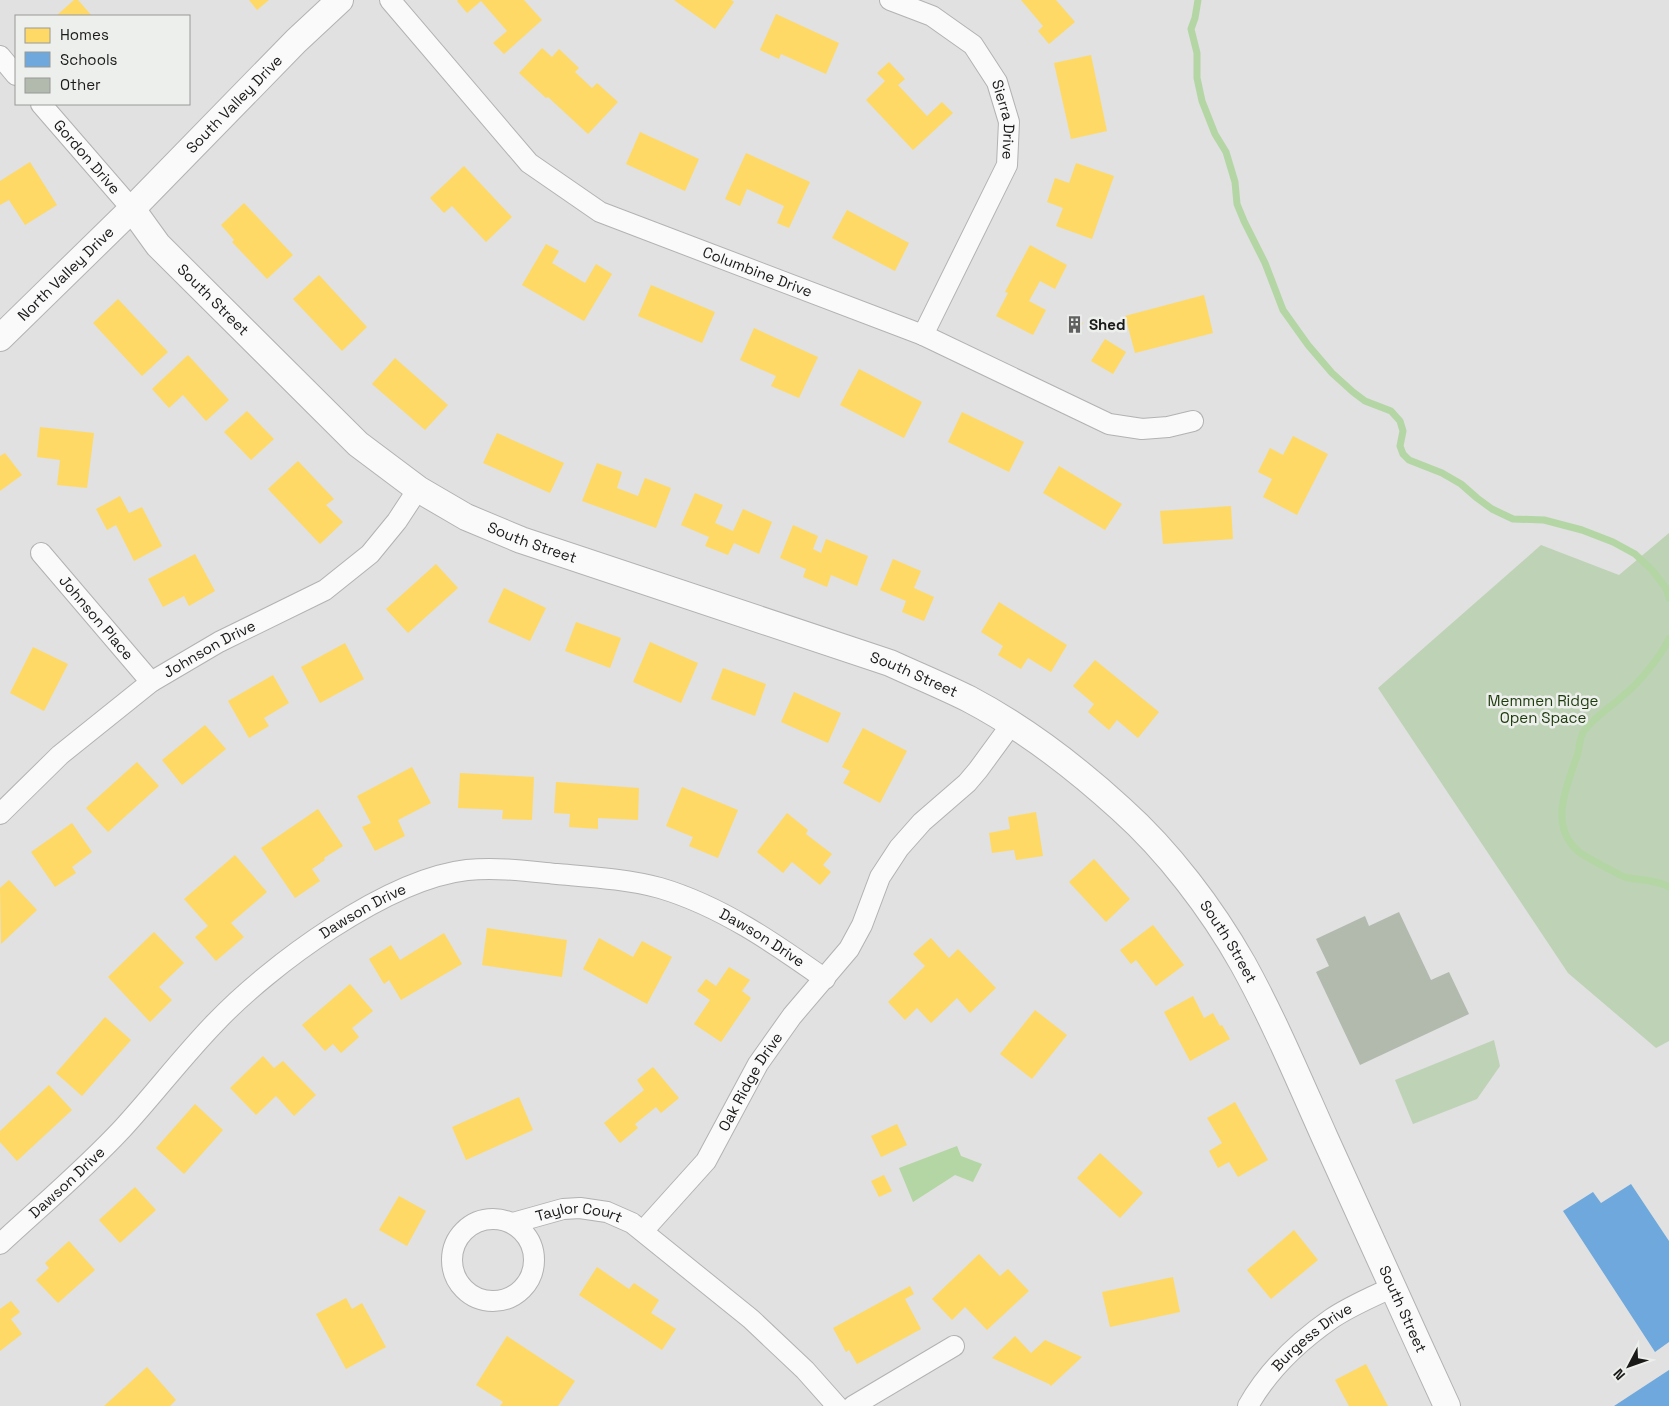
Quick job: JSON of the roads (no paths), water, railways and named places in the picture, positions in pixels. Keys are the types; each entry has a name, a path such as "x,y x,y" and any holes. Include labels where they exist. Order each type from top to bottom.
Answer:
{"street":[{"name":"South Valley Drive","path":"132,209 296,41 340,0"},
{"name":"Columbine Drive","path":"390,0 529,163 600,212 923,335 1109,424 1142,429 1168,427 1193,421"},
{"name":"Sierra Drive","path":"890,0 932,16 973,45 998,82 1009,122 1007,165 923,335"},
{"path":"0,56 15,74"},
{"name":"Gordon Drive","path":"42,105 132,209"},
{"name":"North Valley Drive","path":"0,338 132,209"},
{"name":"South Street","path":"132,209 158,245 336,424 372,456 418,489 466,517 520,540 890,663 970,700 1046,747 1080,773 1122,810 1169,859 1201,900 1228,939 1261,999 1447,1406"},
{"name":"Johnson Drive","path":"0,814 60,755 151,682 219,642 325,590 370,554 397,521 418,489"},
{"name":"Johnson Place","path":"41,553 151,682"},
{"name":"Oak Ridge Drive","path":"643,1231 706,1161 758,1064 792,1016 841,960 857,937 880,877 899,848 922,822 967,783 1011,725"},
{"name":"Dawson Drive","path":"0,1244 106,1145 215,1022 253,987 305,946 333,928 382,899 429,880 466,870 509,870 610,879 660,889 708,907 740,923 825,979"},
{"name":"Taylor Court","path":"513,1224 563,1209 580,1208 608,1212 632,1223 643,1231"},
{"path":"495,1219 513,1224 519,1228 529,1241 534,1254 534,1269 528,1282 518,1293 500,1301 486,1301 472,1296 455,1278 452,1264 453,1250 459,1236 469,1226 481,1221 495,1219"},
{"path":"643,1231 751,1318 805,1370 837,1406"},
{"name":"Burgess Drive","path":"1248,1406 1271,1374 1307,1337 1331,1319 1358,1303 1393,1287"},
{"path":"853,1406 954,1346"}],"waterway":[{"path":"1198,0 1191,29 1197,53 1197,78 1202,101 1215,134 1226,152 1235,182 1237,204 1244,221 1265,263 1283,310 1308,345 1332,373 1353,392 1365,401 1391,411 1400,421 1403,431 1400,446 1403,454 1409,460 1442,473 1461,484 1492,509 1513,519 1544,520 1582,530 1613,542 1635,554 1652,570 1666,588 1669,598"},
{"path":"1669,639 1655,661 1637,683 1582,733 1562,805 1564,829 1569,841 1578,851 1625,877 1653,881 1669,887"}],"place":[{"name":"Shed","path":"1075,325"}],"park label":[{"name":"Memmen Ridge Open Space","path":"1543,710"}]}
